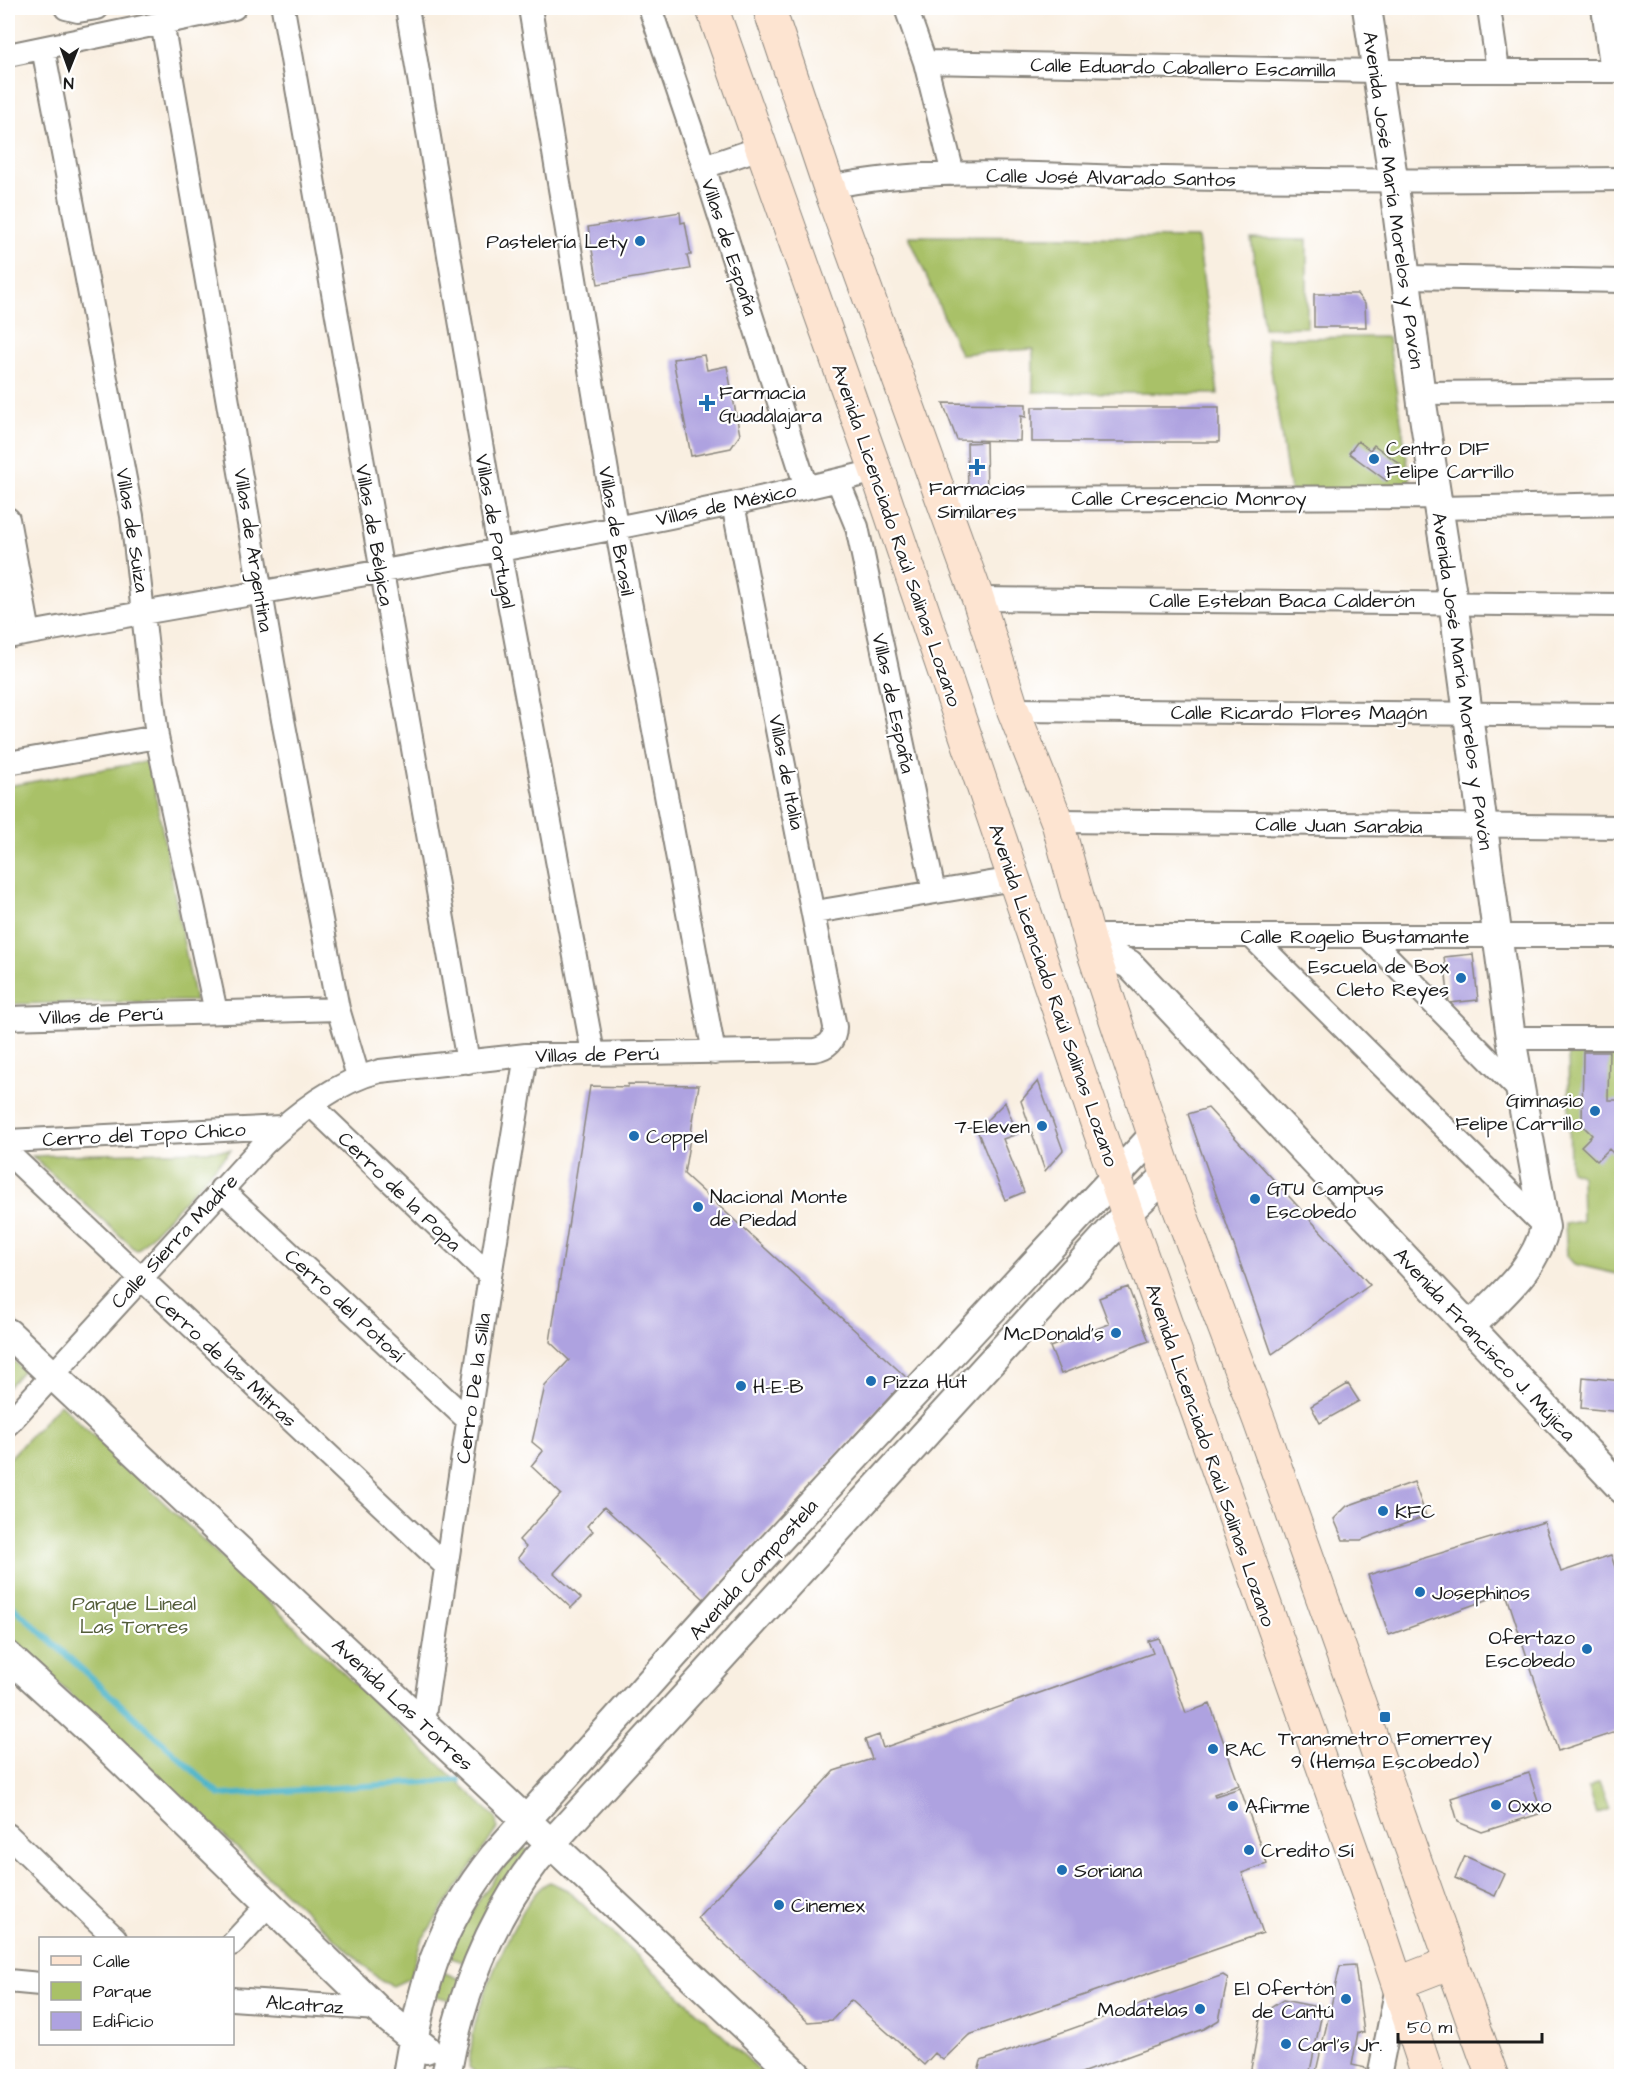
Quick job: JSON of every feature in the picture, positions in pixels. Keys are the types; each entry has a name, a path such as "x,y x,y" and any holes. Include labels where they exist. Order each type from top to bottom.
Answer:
{"main road":[{"name":"Avenida Licenciado Raúl Salinas Lozano","path":"712,8 876,471 1127,1213 1398,1983 1428,2076"},
{"path":"769,8 830,187 978,599 1013,710 1057,821 1091,943 1167,1174 1259,1420 1492,2076"},
{"path":"1398,1983 1452,1962"}],"street":[{"path":"66,8 78,11 97,8"},
{"path":"8,55 234,8"},
{"name":"Villas de Bélgica","path":"283,8 468,1062"},
{"name":"Villas de Portugal","path":"407,8 499,549 593,1053"},
{"name":"Villas de Brasil","path":"530,8 616,526 714,1053"},
{"name":"Villas de España","path":"650,8 704,167 806,487"},
{"path":"906,8 926,62 953,174"},
{"name":"Avenida José María Morelos y Pavón","path":"1367,8 1394,182 1421,393 1453,601 1511,1038 1545,1227"},
{"path":"1489,8 1498,70"},
{"path":"1603,8 1617,71"},
{"name":"Villas de Argentina","path":"162,22 283,720 338,1009 358,1076"},
{"name":"Villas de Suiza","path":"43,48 125,473 145,613 157,737 216,1012"},
{"name":"Calle Eduardo Caballero Escamilla","path":"926,62 1376,71 1617,71"},
{"path":"704,167 760,148"},
{"name":"Calle José Alvarado Santos","path":"830,187 872,178 953,174 1394,182 1622,179"},
{"path":"1406,277 1622,281"},
{"path":"1421,393 1622,391"},
{"name":"Villas de México","path":"18,635 499,549 733,504 876,471"},
{"name":"Villas de España","path":"838,481 857,527 934,892"},
{"name":"Calle Crescencio Monroy","path":"942,499 1622,504"},
{"name":"Villas de Italia","path":"733,504 814,912 835,1027 833,1039"},
{"path":"8,519 18,635"},
{"name":"Calle Esteban Baca Calderón","path":"978,599 1453,601 1622,605"},
{"name":"Calle Ricardo Flores Magón","path":"1013,710 1622,715"},
{"path":"8,763 157,737"},
{"name":"Calle Juan Sarabia","path":"1057,821 1622,827"},
{"path":"814,912 1014,879"},
{"path":"1251,936 1545,1227 1541,1243 1530,1265 1469,1328"},
{"name":"Calle Rogelio Bustamante","path":"1091,943 1251,936 1622,936"},
{"path":"1367,936 1520,1091"},
{"name":"Avenida Francisco J. Mújica","path":"1091,943 1129,964 1622,1489"},
{"name":"Villas de Perú","path":"8,1018 338,1009"},
{"path":"1511,1038 1622,1038"},
{"name":"Villas de Perú","path":"358,1076 380,1071 526,1055 814,1050 825,1046 833,1039"},
{"name":"Cerro De la Silla","path":"423,1722 490,1276 526,1055"},
{"name":"Calle Sierra Madre","path":"8,1425 221,1189 281,1128 311,1105 358,1076"},
{"name":"Cerro de la Popa","path":"311,1105 490,1276"},
{"name":"Cerro del Topo Chico","path":"8,1141 281,1128"},
{"name":"Avenida Compostela","path":"407,2076 425,1985 444,1931 483,1870 745,1576 1154,1136"},
{"name":"Cerro de las Mitras","path":"8,1153 139,1279 446,1566"},
{"name":"Avenida Compostela","path":"451,2073 462,2009 487,1944 510,1898 551,1843 1127,1213 1167,1174"},
{"name":"Cerro del Potosí","path":"221,1189 469,1421"},
{"name":"Avenida Las Torres","path":"8,1333 798,2076"},
{"path":"889,1423 914,1445"},
{"path":"745,1576 771,1600"},
{"path":"8,1656 96,1736 270,1902 377,2009 451,2073"},
{"path":"8,1835 114,1937"},
{"path":"234,1942 270,1902"},
{"path":"8,1981 39,1984"},
{"path":"1379,2076 1398,1983"},
{"name":"Alcatraz","path":"234,1999 377,2009"}],"green space":[{"path":"909,236 1198,238 1218,394 1033,392 1033,349 960,354"},
{"path":"1251,239 1307,240 1307,327 1264,328"},
{"path":"1388,337 1412,492 1290,491 1266,338"},
{"path":"149,761 195,1001 8,1004 8,786"},
{"name":"Gimnasio Felipe Carrillo","path":"1568,1049 1621,1051 1621,1275 1574,1264 1567,1256 1565,1224 1582,1221 1581,1175 1570,1171"},
{"path":"231,1150 137,1251 32,1156"},
{"path":"8,1355 23,1370 8,1387"},
{"name":"Parque Lineal Las Torres","path":"60,1404 496,1818 497,1829 421,1941 410,1978 393,1986 381,1981 8,1637 8,1460"},
{"path":"1599,1782 1609,1809 1596,1814 1588,1788"},
{"path":"520,1844 528,1851 469,1964 446,1956 480,1898"},
{"path":"550,1882 567,1890 766,2076 479,2076 469,2067 480,2007 517,1922 528,1903 540,1889"},
{"path":"440,1971 462,1980 454,2001 435,1996"}],"building":[{"name":"Pastelería Lety","path":"680,212 681,223 685,222 691,255 687,255 690,269 598,284 588,227"},
{"path":"1314,294 1357,294 1365,304 1366,327 1314,327"},
{"name":"Farmacia Guadalajara","path":"704,355 707,370 727,366 740,435 731,448 691,456 673,359"},
{"path":"943,403 1026,404 1026,417 1021,416 1020,441 957,440"},
{"path":"1032,407 1219,407 1219,442 1032,442"},
{"name":"Centro DIF Felipe Carrillo","path":"1358,441 1370,450 1374,445 1400,464 1387,481 1349,453"},
{"name":"Farmacias Similares","path":"986,442 987,492 968,492 967,443"},
{"name":"Escuela de Box Cleto Reyes","path":"1473,954 1478,1000 1449,1003 1444,957"},
{"path":"1583,1052 1609,1052 1608,1100 1622,1100 1622,1162 1609,1149 1597,1161 1581,1146 1592,1135 1582,1125"},
{"name":"7-Eleven","path":"1038,1081 1063,1150 1045,1171 1021,1101"},
{"path":"628,1084 699,1085 684,1174 907,1378 705,1600 604,1507 587,1526 593,1531 554,1573 581,1598 571,1608 518,1558 526,1547 519,1540 561,1494 531,1466 543,1451 532,1442 545,1386 569,1360 550,1342 590,1086 628,1087"},
{"path":"1005,1102 1017,1134 1003,1139 1024,1192 1005,1200 977,1130"},
{"name":"GTU Campus Escobedo","path":"1208,1108 1370,1285 1272,1354 1188,1114"},
{"name":"McDonald's","path":"1128,1287 1149,1341 1061,1374 1050,1347 1109,1324 1099,1298"},
{"path":"1583,1377 1622,1381 1622,1412 1581,1408"},
{"path":"1348,1384 1359,1401 1320,1423 1311,1406"},
{"name":"KFC","path":"1414,1482 1426,1516 1361,1540 1343,1540 1334,1519 1347,1506"},
{"path":"1544,1522 1561,1572 1611,1555 1622,1588 1622,1730 1558,1751 1506,1593 1389,1635 1368,1575"},
{"name":"Soriana","path":"1159,1638 1186,1713 1210,1704 1239,1785 1214,1794 1215,1796 1240,1788 1267,1864 1242,1873 1263,1933 969,2035 943,2060 935,2053 924,2065 851,2000 832,2020 808,2022 697,1918 834,1771 872,1759 865,1740 879,1735 883,1748 1153,1653 1148,1641"},
{"name":"Oxxo","path":"1529,1773 1542,1813 1482,1832 1458,1822 1451,1798"},
{"name":"Oxxo","path":"1465,1856 1505,1874 1495,1896 1455,1878"},
{"name":"El Ofertón de Cantú","path":"1355,1965 1364,2033 1358,2032 1352,2065 1366,2068 1364,2076 1315,2076 1340,1966"},
{"path":"1223,1975 1228,1978 1219,2020 1204,2029 1073,2076 977,2076 981,2061"},
{"name":"Carl's Jr.","path":"1283,2000 1323,2008 1309,2076 1250,2074 1261,2014"}],"waterway":[{"path":"8,1602 220,1795 459,1780"}],"place":[{"name":"Pastelería Lety","path":"640,241"},
{"name":"Farmacia Guadalajara","path":"707,403"},
{"name":"Centro DIF Felipe Carrillo","path":"1374,459"},
{"name":"Farmacias Similares","path":"977,467"},
{"name":"Escuela de Box Cleto Reyes","path":"1461,978"},
{"name":"Gimnasio Felipe Carrillo","path":"1595,1111"},
{"name":"7-Eleven","path":"1042,1126"},
{"name":"Coppel","path":"634,1136"},
{"name":"GTU Campus Escobedo","path":"1255,1199"},
{"name":"Nacional Monte de Piedad","path":"698,1207"},
{"name":"McDonald's","path":"1116,1333"},
{"name":"Pizza Hut","path":"871,1381"},
{"name":"H-E-B","path":"741,1386"},
{"name":"KFC","path":"1383,1511"},
{"name":"Josephinos","path":"1420,1592"},
{"name":"Ofertazo Escobedo","path":"1587,1649"},
{"name":"Transmetro Fomerrey 9 (Hemsa Escobedo)","path":"1385,1717"},
{"name":"RAC","path":"1213,1749"},
{"name":"Oxxo","path":"1496,1805"},
{"name":"Afirme","path":"1233,1806"},
{"name":"Credito Sí","path":"1249,1850"},
{"name":"Soriana","path":"1062,1870"},
{"name":"Cinemex","path":"779,1905"},
{"name":"El Ofertón de Cantú","path":"1346,1999"},
{"name":"Modatelas","path":"1200,2009"},
{"name":"Carl's Jr.","path":"1286,2044"}]}
